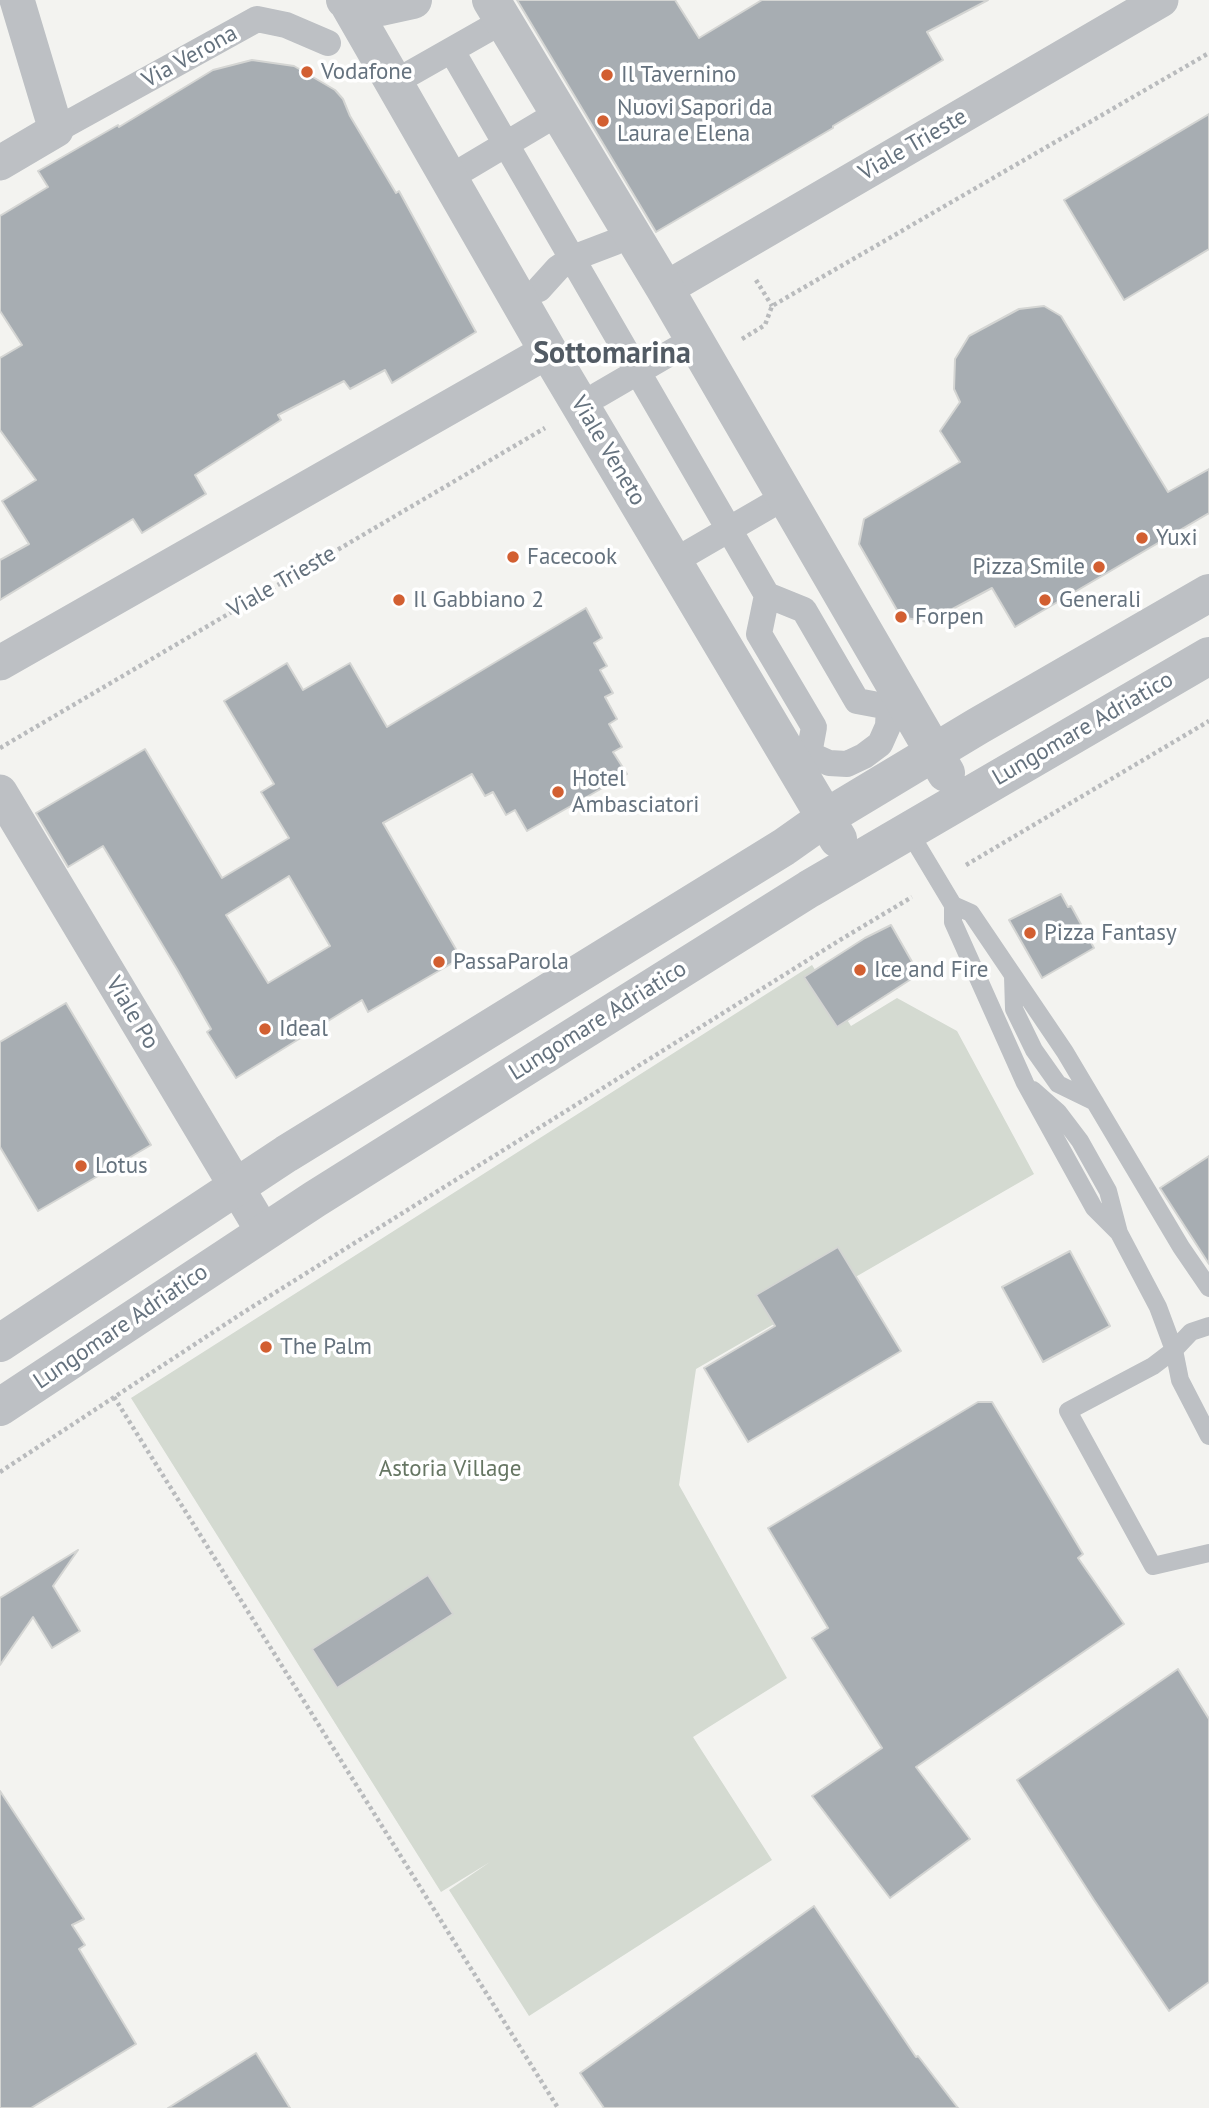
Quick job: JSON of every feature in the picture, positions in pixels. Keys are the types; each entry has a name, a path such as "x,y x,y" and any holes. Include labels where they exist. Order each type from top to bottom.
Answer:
{"street":[{"path":"17,0 56,130"},
{"path":"346,1 381,7 412,0"},
{"name":"Viale Trieste","path":"665,289 1161,0"},
{"name":"Viale Veneto","path":"346,1 548,351 853,863"},
{"path":"411,73 452,51 491,14 665,289 961,799"},
{"name":"Via Verona","path":"0,163 257,19 286,25 328,43"},
{"path":"452,51 767,595 803,610 857,701 889,707 888,726 880,744 864,756 847,764 829,763 809,754 814,727 759,634 767,595"},
{"path":"466,168 545,121"},
{"path":"539,289 558,268 573,258 615,242"},
{"path":"598,395 677,349"},
{"path":"0,663 548,351"},
{"path":"690,552 771,505"},
{"path":"0,1343 310,1139 784,847 825,818 1209,593"},
{"name":"Lungomare Adriatico","path":"0,1408 264,1233 853,863 1209,656"},
{"name":"Viale Po","path":"0,792 264,1233"}],"lane":[{"path":"908,830 953,905 953,922 1025,1083 1058,1112 1080,1141 1108,1191 1119,1233 1158,1307 1174,1350 1180,1380 1209,1436"},
{"path":"953,905 971,914 1065,1052 1181,1247 1209,1288"},
{"path":"1013,976 1014,1009 1034,1050 1058,1084 1095,1102"},
{"path":"1209,1326 1191,1332 1153,1366 1068,1411 1153,1566 1209,1553"}],"path":[{"path":"734,341 744,339 765,325 772,306 1209,53"},
{"path":"752,275 772,306"},
{"name":"Viale Trieste","path":"0,748 552,423"},
{"path":"962,867 1209,721"},
{"path":"0,1472 323,1262 839,940 916,895"},
{"path":"114,1397 558,2108"}],"green space":[{"name":"Astoria Village","path":"812,965 851,1026 897,998 957,1031 1034,1174 696,1369 679,1485 787,1678 693,1737 772,1860 529,2016 449,1890 490,1862 441,1892 131,1398"}],"building":[{"path":"517,0 675,0 699,38 762,0 988,0 927,32 943,60 656,232"},
{"path":"252,60 294,66 335,90 343,99 350,116 396,193 399,191 476,332 392,383 385,370 350,389 344,381 278,415 281,420 195,475 206,494 142,533 133,519 0,600 0,560 29,544 2,501 36,480 0,430 0,358 22,345 0,311 0,216 48,187 38,171 118,125 119,127 213,70"},
{"path":"1209,114 1209,249 1124,300 1064,200"},
{"path":"1044,306 1061,316 1168,492 1209,469 1209,513 1015,627 992,588 928,622 901,617 859,544 864,519 960,462 940,431 960,402 954,389 955,359 969,336 1019,309"},
{"path":"586,608 602,638 594,643 607,666 600,670 613,693 605,697 617,719 609,724 622,747 613,752 627,774 527,831 515,810 506,815 493,792 485,796 472,774 383,823 461,958 368,1012 362,1000 236,1078 207,1032 211,1029 177,969 103,846 68,867 36,813 145,749 222,878 289,838 261,792 274,784 224,701 287,663 303,690 350,663 387,727","holes":["289,876 330,946 268,983 226,915"]},
{"path":"1061,894 1068,907 1071,906 1094,948 1042,978 1009,920"},
{"path":"891,925 919,974 837,1027 804,977 865,938"},
{"path":"66,1003 151,1145 38,1211 0,1147 0,1042"},
{"path":"1209,1156 1209,1264 1160,1188"},
{"path":"838,1247 901,1351 748,1442 704,1368 775,1326 756,1295"},
{"path":"1070,1251 1110,1326 1043,1362 1002,1287"},
{"path":"978,1402 992,1402 1083,1554 1078,1558 1124,1624 916,1767 970,1839 890,1898 812,1796 882,1748 812,1638 828,1628 768,1528"},
{"path":"78,1550 53,1586 80,1631 52,1648 33,1617 0,1665 0,1598"},
{"path":"428,1575 453,1614 337,1688 312,1649"},
{"path":"1178,1669 1209,1719 1209,1982 1169,2011 1017,1780"},
{"path":"0,1791 84,1919 72,1925 85,1945 79,1949 136,2044 31,2108 0,2108"},
{"path":"814,1906 916,2057 918,2056 958,2108 604,2108 580,2073"},
{"path":"256,2053 290,2108 168,2108"}],"place":[{"name":"Vodafone","path":"307,72"},
{"name":"Il Tavernino","path":"607,75"},
{"name":"Nuovi Sapori da Laura e Elena","path":"603,121"},
{"name":"Yuxi","path":"1142,538"},
{"name":"Facecook","path":"513,557"},
{"name":"Pizza Smile","path":"1099,567"},
{"name":"Il Gabbiano 2","path":"399,600"},
{"name":"Generali","path":"1045,600"},
{"name":"Forpen","path":"901,617"},
{"name":"Hotel Ambasciatori","path":"558,792"},
{"name":"Pizza Fantasy","path":"1030,933"},
{"name":"PassaParola","path":"439,962"},
{"name":"Ice and Fire","path":"860,970"},
{"name":"Ideal","path":"265,1029"},
{"name":"Lotus","path":"81,1166"},
{"name":"The Palm","path":"266,1347"}],"district":[{"name":"Sottomarina","path":"612,354"}]}
